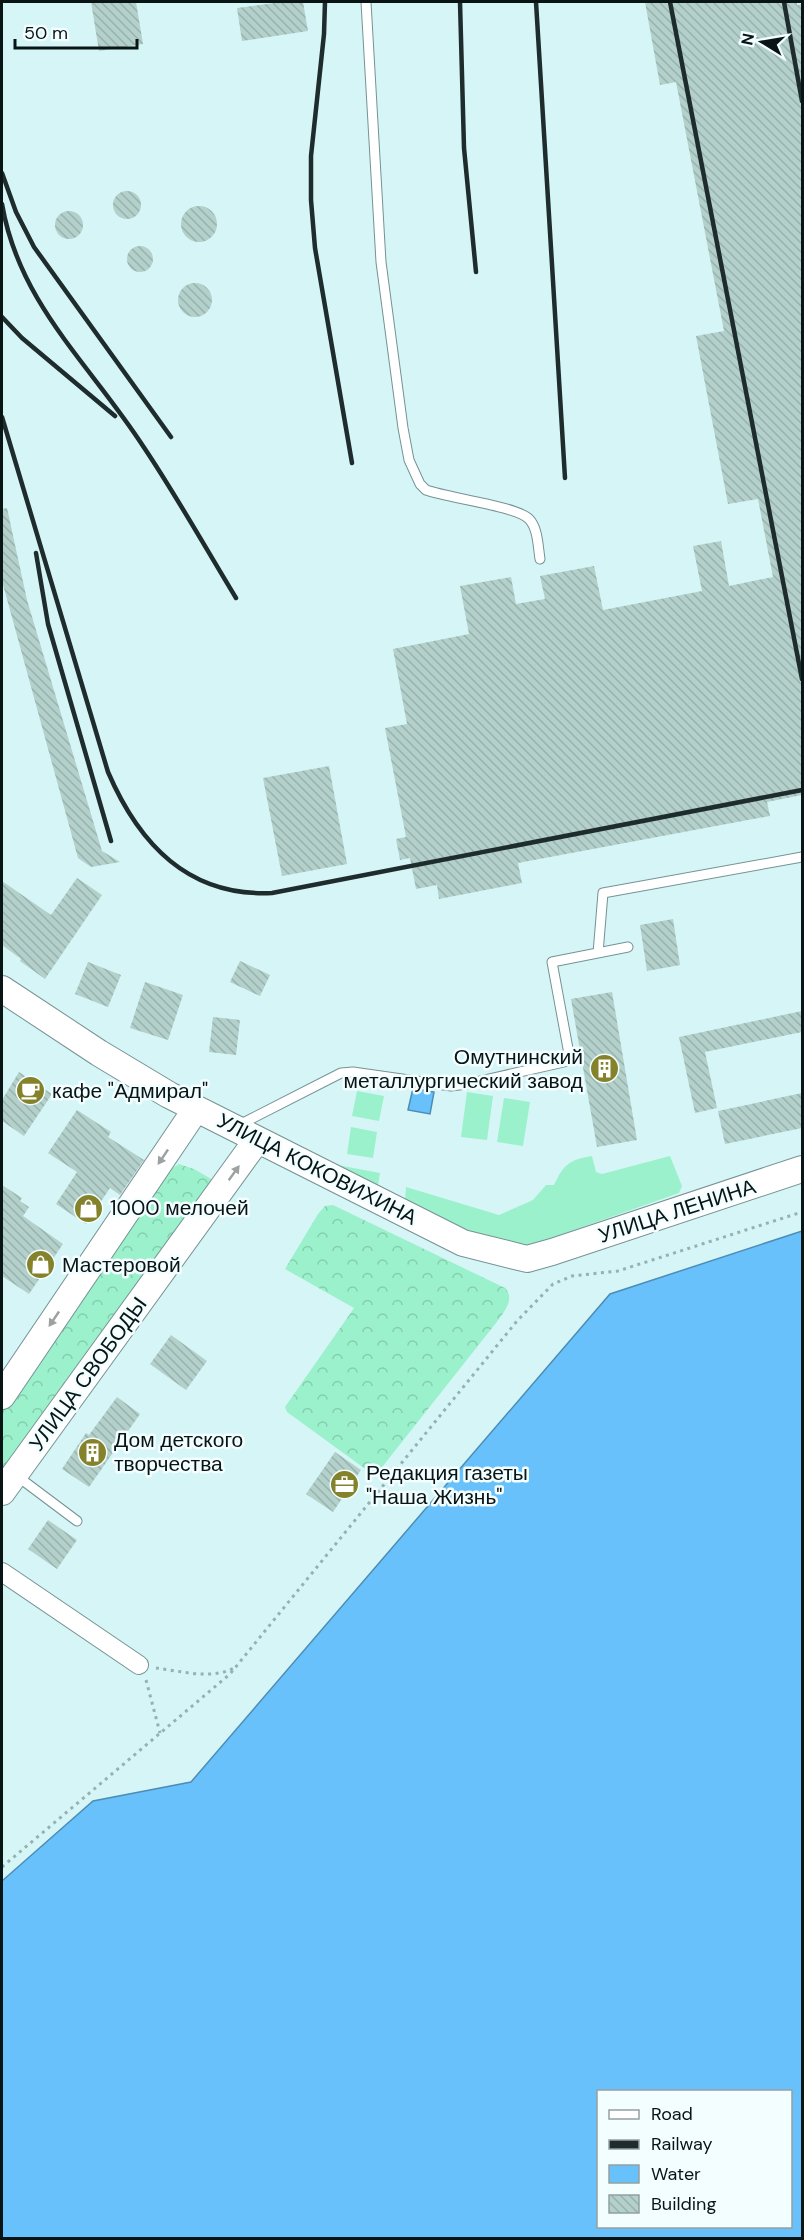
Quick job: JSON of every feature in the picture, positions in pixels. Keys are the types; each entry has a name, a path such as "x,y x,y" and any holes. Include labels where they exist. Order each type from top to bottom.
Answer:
{"main road":[{"name":"УЛИЦА КОКОВИХИНА","path":"2,989 123,1069 196,1109 463,1243 527,1259 552,1252"},
{"path":"2,1395 196,1109"},
{"name":"УЛИЦА СВОБОДЫ","path":"8,1483 257,1140"},
{"name":"УЛИЦА ЛЕНИНА","path":"552,1252 802,1169"}],"street":[{"path":"2,1572 139,1665"}],"lane":[{"path":"366,2 381,262 409,460 420,484 426,490 510,510 529,519 534,527 540,559"},
{"path":"598,953 603,893 802,857"},
{"path":"234,1128 341,1073 353,1072 451,1086 564,1062 568,1059 569,1054 552,962 628,947"},
{"path":"8,1483 77,1521"}],"path":[{"path":"2,1867 208,1695 236,1667 517,1321 553,1284 572,1276 618,1270 802,1212"},
{"path":"139,1665 212,1675 227,1672 236,1667"},
{"path":"139,1665 147,1681 160,1733"}],"green space":[{"path":"357,1091 384,1096 379,1121 352,1116"},
{"path":"467,1092 493,1096 487,1140 461,1137"},
{"path":"504,1098 530,1102 523,1146 497,1142"},
{"path":"351,1127 377,1132 373,1158 347,1154"},
{"path":"592,1156 596,1172 602,1174 670,1156 682,1186 679,1193 543,1241 519,1246 485,1242 405,1201 406,1187 499,1215 533,1200 546,1185 554,1185 568,1164"},
{"path":"179,1164 194,1169 213,1180 2,1483 2,1407 171,1169"},
{"path":"332,1164 380,1173 378,1186"},
{"path":"333,1205 505,1288 509,1297 505,1310 496,1323 375,1476 287,1412 285,1407 354,1308 285,1269 318,1214 325,1206"}],"water":[{"path":"413,1088 434,1092 430,1114 408,1110"},
{"path":"802,1231 802,2238 2,2238 2,1881 93,1801 191,1782 610,1294"}],"building":[{"path":"91,2 136,2 143,44 99,51"},
{"path":"281,2 303,2 308,31 242,41 237,8"},
{"path":"645,2 797,2 797,5 802,4 802,795 767,802 770,816 518,863 522,883 439,899 437,885 416,889 410,858 400,860 396,839 406,837 385,728 407,724 393,649 469,634 460,586 511,577 516,604 545,599 540,576 594,566 603,610 702,591 693,546 721,541 729,586 773,577 758,499 728,504 696,336 724,331 676,82 660,85"},
{"path":"127,191 137,195 141,205 137,215 127,219 117,215 113,205 117,195"},
{"path":"199,206 212,211 217,224 212,237 199,242 186,237 181,224 186,211"},
{"path":"69,211 79,215 83,225 79,235 69,239 59,235 55,225 59,215"},
{"path":"140,246 150,249 153,259 150,269 140,272 130,269 127,259 130,249"},
{"path":"195,283 207,288 212,300 207,312 195,317 183,312 178,300 183,288"},
{"path":"7,508 27,600 102,851 120,862 91,867 78,858 2,581 2,509"},
{"path":"329,766 347,864 282,876 263,778"},
{"path":"77,878 102,895 45,979 2,945 2,881 51,915"},
{"path":"673,919 680,965 647,971 640,925"},
{"path":"240,961 270,975 260,996 230,982"},
{"path":"88,962 121,975 108,1007 75,994"},
{"path":"145,982 183,995 168,1040 130,1028"},
{"name":"Омутнинский металлургический завод","path":"612,992 637,1140 597,1147 571,999"},
{"path":"802,1011 802,1032 705,1052 717,1108 695,1113 679,1037"},
{"path":"213,1017 240,1020 236,1055 209,1052"},
{"path":"19,1072 52,1094 24,1136 2,1121 2,1100"},
{"path":"802,1093 802,1128 725,1144 718,1111"},
{"path":"77,1110 111,1132 108,1137 144,1160 120,1195 110,1188 86,1224 56,1204 77,1172 48,1153"},
{"path":"2,1185 22,1198 20,1201 29,1207 23,1216 63,1244 29,1294 2,1276"},
{"path":"171,1335 207,1361 186,1390 150,1364"},
{"name":"Дом детского творчества","path":"117,1397 140,1414 89,1487 62,1469 86,1433 89,1435"},
{"path":"335,1452 361,1470 333,1512 306,1494"},
{"path":"48,1520 77,1540 57,1569 28,1549"}],"railway":[{"path":"325,2 324,34 311,156 311,200 315,248 352,463"},
{"path":"460,2 464,148 476,272"},
{"path":"536,2 565,478"},
{"path":"670,2 802,679"},
{"path":"784,2 802,101"},
{"path":"2,173 16,212 34,247 171,437"},
{"path":"2,204 11,240 40,303 143,446 236,598"},
{"path":"2,317 22,338 115,416"},
{"path":"2,417 108,772 135,822 151,843 170,861 191,875 215,886 242,892 272,893 802,790"},
{"path":"36,553 48,624 111,841"}],"place":[{"name":"Омутнинский металлургический завод","path":"604,1069"},
{"name":"кафе \"Адмирал\"","path":"31,1091"},
{"name":"1000 мелочей","path":"89,1208"},
{"name":"Мастеровой","path":"41,1265"},
{"name":"Дом детского творчества","path":"93,1452"},
{"name":"Редакция газеты \"Наша Жизнь\"","path":"345,1485"}]}
